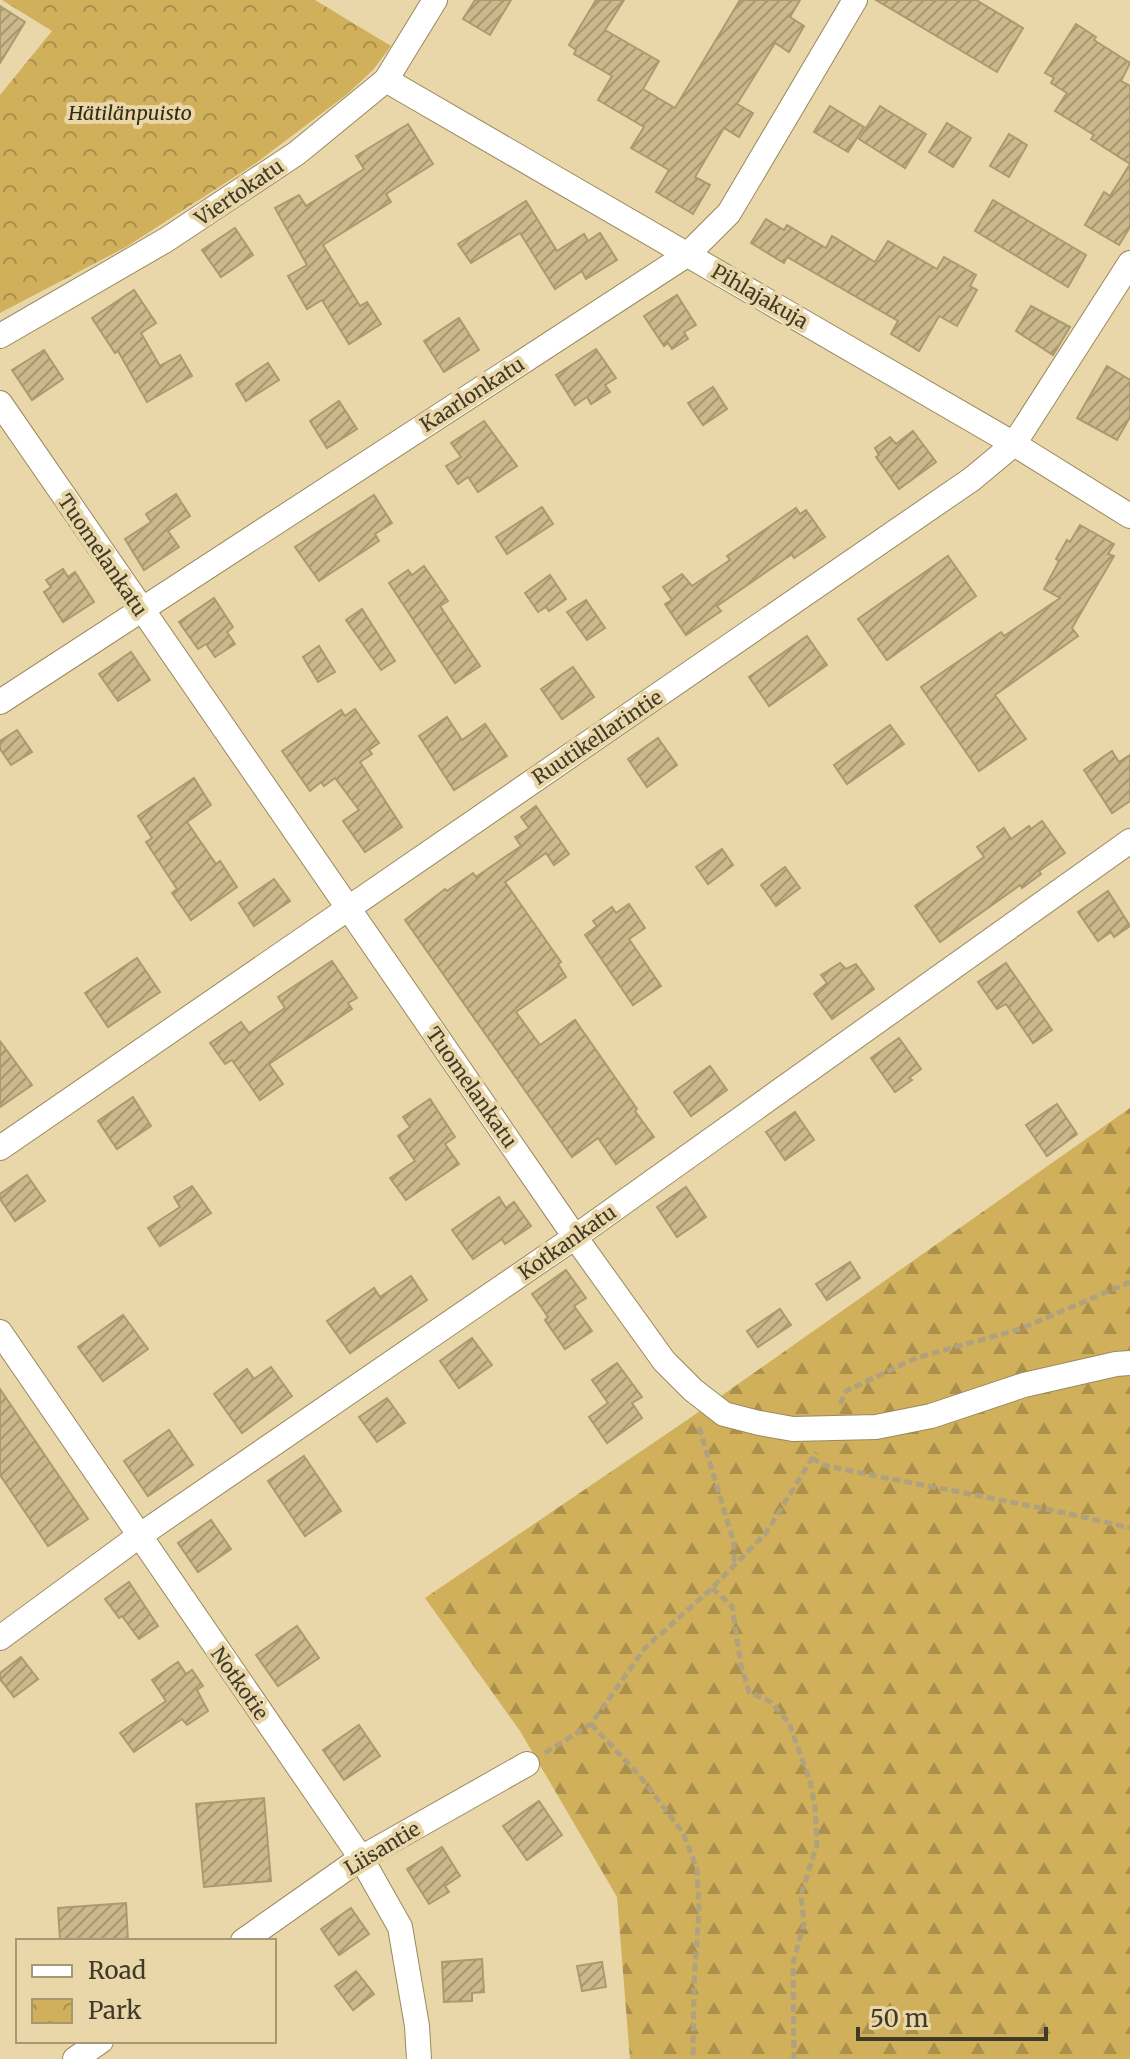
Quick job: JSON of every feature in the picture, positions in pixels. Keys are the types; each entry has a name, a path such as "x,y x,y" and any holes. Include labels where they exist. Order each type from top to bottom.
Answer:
{"street":[{"name":"Viertokatu","path":"0,336 166,240 297,153 386,80 435,0"},
{"name":"Kaarlonkatu","path":"0,702 688,254 729,213 855,0"},
{"name":"Pihlajakuja","path":"386,80 1014,444 1130,516"},
{"name":"Ruutikellarintie","path":"0,1148 919,517 1014,444 1130,263"},
{"name":"Tuomelankatu","path":"0,403 575,1237 664,1361 693,1390 724,1414 793,1429 876,1427 931,1416 1024,1385 1130,1363"},
{"name":"Kotkankatu","path":"0,1638 139,1536 575,1237 1130,841"},
{"name":"Notkotie","path":"0,1332 361,1858 400,1927 417,2026 419,2059"},
{"name":"Liisantie","path":"246,1939 361,1858 527,1764"},
{"path":"75,2059 98,2043"}],"path":[{"path":"527,1764 591,1724 645,1648 712,1588 766,1533 829,1429 846,1391 916,1358 1020,1329 1130,1282"},
{"path":"693,1390 698,1423 734,1543 734,1566"},
{"path":"812,1458 823,1465 882,1478 1069,1513 1130,1528"},
{"path":"712,1588 732,1606 741,1665 749,1692 771,1702 789,1723 810,1781 815,1807 817,1844 801,1895 804,1924 793,1963 794,2059"},
{"path":"591,1724 639,1775 683,1833 697,1869 699,1910 693,2059"}],"green space":[{"name":"Hätilänpuisto","path":"2,0 315,0 391,46 373,70 346,95 256,163 126,247 0,313 0,95 52,31"},
{"path":"1130,1108 1130,2059 630,2059 617,1897 520,1731 425,1598 687,1420"}],"building":[{"path":"475,0 511,0 490,35 463,19"},
{"path":"596,0 624,0 605,30 659,61 643,89 675,108 740,0 800,0 790,17 804,26 789,52 775,43 737,104 753,113 739,137 724,128 695,177 710,185 693,214 656,192 669,170 631,148 644,127 598,100 612,76 574,54 576,50 569,45"},
{"path":"876,0 976,0 1023,28 997,72"},
{"path":"0,6 25,22 0,63"},
{"path":"1076,24 1096,37 1094,40 1130,63 1121,81 1130,86 1130,164 1091,139 1094,135 1055,111 1067,93 1051,83 1054,78 1045,73"},
{"path":"830,106 864,127 848,152 814,132"},
{"path":"880,106 926,134 905,168 859,139"},
{"path":"947,123 971,138 953,167 929,152"},
{"path":"408,124 433,164 386,194 391,202 323,245 360,306 367,302 381,324 349,344 322,300 307,309 288,276 307,265 275,208 299,195 306,206 364,169 356,156"},
{"path":"1009,134 1027,145 1009,177 990,166"},
{"path":"1130,164 1130,227 1119,245 1085,225 1104,192 1110,196"},
{"path":"993,200 1086,255 1068,287 975,231"},
{"path":"526,201 557,251 584,234 588,241 600,233 617,260 586,279 582,271 555,289 520,233 471,263 458,244"},
{"path":"766,219 784,230 787,225 826,248 832,236 875,262 888,241 937,269 944,257 976,275 970,286 977,290 957,326 939,316 919,351 891,334 898,321 787,257 784,263 751,243"},
{"path":"235,228 253,255 221,277 202,250"},
{"path":"134,290 156,323 141,333 160,366 180,355 192,376 147,402 118,351 115,353 92,318"},
{"path":"677,295 696,325 684,332 688,339 672,349 668,343 664,346 644,316"},
{"path":"1031,306 1070,327 1053,355 1016,331"},
{"path":"459,318 479,350 444,372 424,341"},
{"path":"596,349 616,378 605,385 610,392 591,404 587,397 575,405 556,375"},
{"path":"44,350 63,379 32,400 12,370"},
{"path":"268,363 279,380 246,401 236,384"},
{"path":"1107,366 1130,380 1130,417 1117,440 1077,418"},
{"path":"713,387 727,409 703,425 688,403"},
{"path":"339,401 357,429 327,448 310,421"},
{"path":"484,421 517,466 478,492 468,477 458,484 446,466 461,457 451,443"},
{"path":"913,431 936,462 899,489 876,457 879,455 875,448 890,437 896,444"},
{"path":"176,494 190,516 168,531 179,547 144,570 125,539 151,522 146,514"},
{"path":"374,495 392,523 375,534 379,541 319,581 295,547"},
{"path":"542,507 553,524 507,554 496,537"},
{"path":"796,508 800,514 806,510 825,537 794,558 792,554 717,606 721,611 686,635 665,604 672,600 663,587 682,574 692,586 730,560 727,556"},
{"path":"1080,525 1114,544 1108,554 1114,556 1072,628 1078,636 995,695 1026,739 979,771 921,687 1001,632 1004,636 1060,598 1044,589 1059,561 1056,559"},
{"path":"948,556 976,596 887,660 858,619"},
{"path":"424,566 448,601 440,606 480,666 455,683 389,583 408,570 412,575"},
{"path":"63,569 68,577 75,572 94,602 63,622 44,592 51,587 46,580"},
{"path":"550,575 566,599 549,611 546,607 538,612 525,593"},
{"path":"214,598 233,627 227,632 235,644 215,657 206,644 198,649 179,622"},
{"path":"586,600 605,628 587,640 567,612"},
{"path":"362,609 395,661 381,670 346,620"},
{"path":"807,636 827,665 769,706 749,677"},
{"path":"319,646 335,672 318,682 303,657"},
{"path":"131,652 150,680 118,701 99,674"},
{"path":"573,667 594,697 562,719 541,689"},
{"path":"355,709 379,743 369,750 372,754 360,762 402,827 365,852 343,821 359,810 335,778 324,786 321,782 310,791 282,751 341,710 345,716"},
{"path":"447,717 462,740 485,724 507,756 454,790 419,736"},
{"path":"890,725 904,744 847,784 834,765"},
{"path":"17,730 32,752 11,765 0,749 0,741"},
{"path":"658,738 677,765 647,787 628,759"},
{"path":"1112,751 1119,762 1130,755 1130,801 1112,813 1084,770"},
{"path":"194,778 211,805 187,822 216,864 220,861 237,887 191,920 172,893 177,889 146,842 152,838 138,816"},
{"path":"536,806 569,854 554,865 546,853 505,882 561,962 558,964 566,977 516,1012 540,1045 575,1020 637,1109 635,1111 654,1137 616,1164 598,1138 572,1157 405,920 445,889 447,891 473,873 476,877 521,846 515,837 529,828 521,817"},
{"path":"1042,821 1065,853 1039,871 1041,874 1022,888 1020,885 940,942 915,906 984,857 977,847 1004,828 1011,839"},
{"path":"722,849 733,865 708,884 696,867"},
{"path":"785,867 800,888 776,906 761,885"},
{"path":"274,879 290,901 254,926 239,903"},
{"path":"1108,891 1130,926 1114,937 1111,932 1098,941 1078,912"},
{"path":"629,904 645,928 629,939 661,986 633,1005 585,935 597,926 593,921 612,907 616,913"},
{"path":"137,958 160,992 108,1027 85,993"},
{"path":"332,961 357,998 348,1003 352,1009 269,1064 283,1084 260,1100 232,1060 225,1064 210,1043 241,1022 249,1033 285,1008 278,997"},
{"path":"840,963 846,969 856,964 874,989 832,1019 814,994 827,983 821,975"},
{"path":"1006,963 1052,1030 1033,1043 1006,1004 997,1009 978,982"},
{"path":"899,1038 921,1069 895,1092 871,1058"},
{"path":"0,1041 32,1085 0,1107"},
{"path":"710,1066 727,1090 691,1116 674,1092"},
{"path":"133,1097 151,1126 117,1149 98,1121"},
{"path":"430,1099 455,1137 445,1144 459,1164 406,1200 390,1178 415,1161 398,1136 410,1127 403,1117"},
{"path":"1057,1104 1077,1134 1047,1156 1026,1125"},
{"path":"795,1112 814,1140 785,1160 766,1132"},
{"path":"27,1175 45,1201 15,1221 0,1199 0,1194"},
{"path":"192,1186 211,1213 160,1246 148,1228 180,1207 174,1197"},
{"path":"686,1187 706,1217 677,1237 657,1207"},
{"path":"499,1197 506,1208 514,1202 531,1226 505,1244 502,1239 473,1259 452,1230"},
{"path":"850,1262 860,1278 827,1300 816,1284"},
{"path":"566,1270 586,1298 574,1306 592,1331 565,1349 532,1294"},
{"path":"411,1276 427,1300 350,1353 327,1321 374,1288 380,1297"},
{"path":"780,1309 791,1325 758,1347 747,1331"},
{"path":"123,1315 148,1349 103,1381 78,1347"},
{"path":"472,1338 492,1365 459,1388 440,1361"},
{"path":"617,1363 642,1397 632,1403 642,1418 607,1443 589,1417 608,1403 592,1380"},
{"path":"271,1367 292,1396 242,1433 214,1394 247,1369 254,1379"},
{"path":"0,1389 88,1519 48,1546 0,1475"},
{"path":"387,1398 405,1423 377,1442 359,1417"},
{"path":"169,1430 193,1465 148,1496 124,1461"},
{"path":"304,1456 341,1511 305,1536 268,1481"},
{"path":"211,1520 231,1549 198,1572 178,1543"},
{"path":"129,1582 158,1626 139,1639 105,1599"},
{"path":"297,1626 319,1658 278,1686 256,1655"},
{"path":"21,1657 38,1679 14,1697 0,1679 0,1673"},
{"path":"178,1662 186,1674 192,1670 203,1686 197,1690 208,1711 187,1725 182,1719 134,1752 120,1733 166,1701 152,1680"},
{"path":"359,1725 380,1756 344,1780 323,1750"},
{"path":"264,1798 271,1881 204,1887 196,1804"},
{"path":"539,1801 562,1835 527,1860 503,1826"},
{"path":"442,1847 460,1876 445,1886 449,1892 429,1904 407,1869"},
{"path":"126,1903 128,1939 60,1939 58,1908"},
{"path":"351,1908 369,1934 339,1955 321,1929"},
{"path":"482,1959 484,1992 472,1993 472,2001 444,2002 442,1962"},
{"path":"602,1962 606,1987 582,1991 577,1966"},
{"path":"356,1971 374,1994 353,2010 335,1986"}]}
